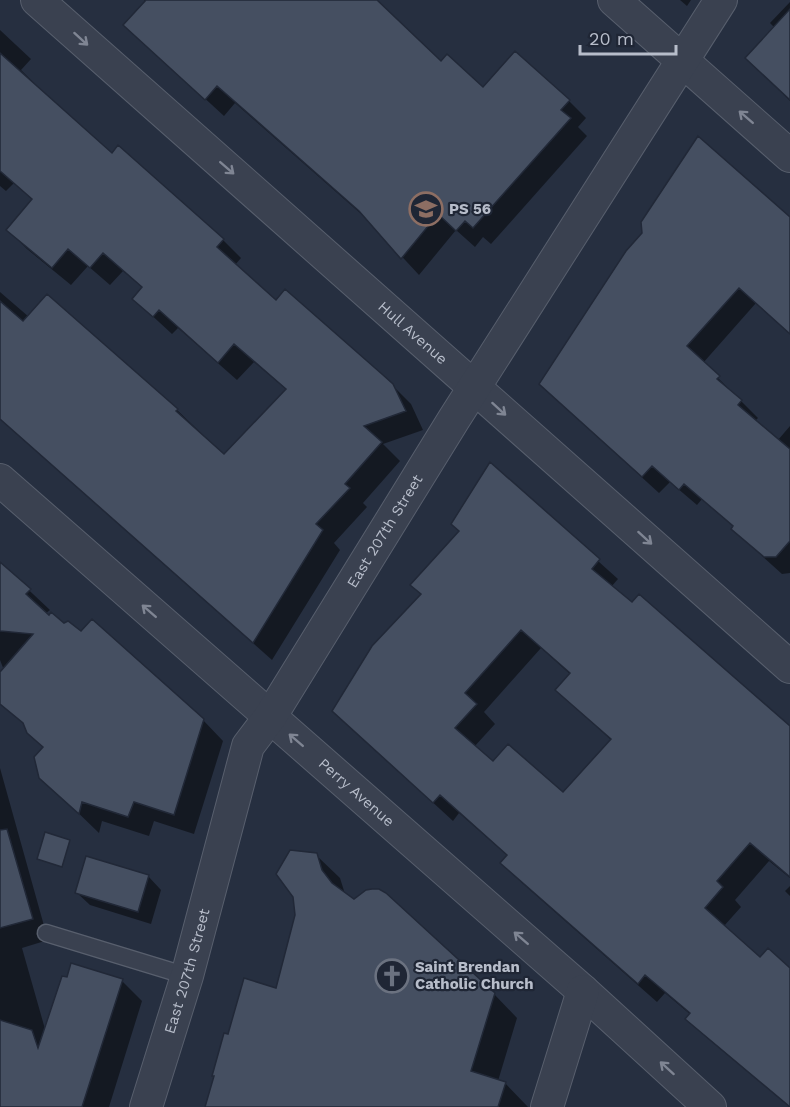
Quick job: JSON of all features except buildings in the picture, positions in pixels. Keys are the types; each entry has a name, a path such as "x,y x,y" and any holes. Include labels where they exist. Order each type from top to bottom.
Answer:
{"street":[{"name":"Hull Avenue","path":"37,0 790,667"},
{"path":"614,0 790,156"},
{"name":"East 207th Street","path":"146,1107 187,976 248,747 270,717 474,387 721,0"},
{"name":"Perry Avenue","path":"0,480 583,992 710,1107"},
{"path":"547,1107 583,992"}],"lane":[{"path":"46,933 187,976"}],"place":[{"name":"PS 56","path":"426,209"},
{"name":"Saint Brendan Catholic Church","path":"392,976"}]}
